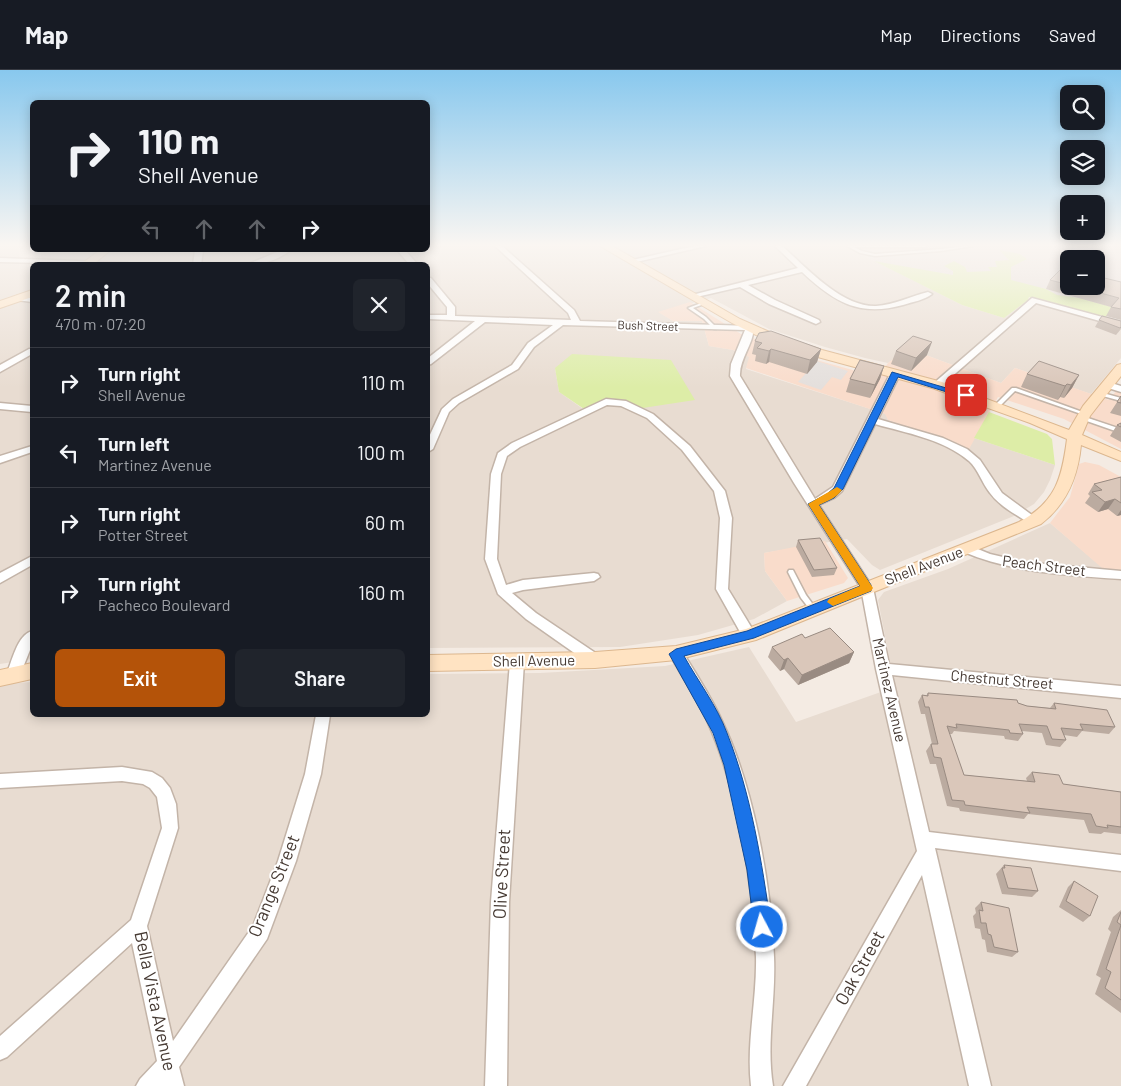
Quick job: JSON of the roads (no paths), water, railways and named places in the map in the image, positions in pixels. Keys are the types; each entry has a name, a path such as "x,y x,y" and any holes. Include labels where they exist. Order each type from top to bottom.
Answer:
{"street":[{"path":"439,293 451,307 451,317"},
{"path":"550,293 571,312 576,322"},
{"path":"688,293 750,328 818,353 938,385 1074,436 1121,457"},
{"path":"692,296 703,293"},
{"path":"757,293 816,322"},
{"path":"833,293 840,299 856,306 886,306 928,294"},
{"path":"0,305 30,294"},
{"path":"20,298 30,300"},
{"path":"938,385 1010,320 1036,300 1121,325"},
{"path":"430,317 444,310 448,304"},
{"path":"546,321 565,312 564,306"},
{"name":"Bush Street","path":"430,317 750,328"},
{"path":"430,360 483,319"},
{"path":"430,445 445,411 456,401 515,367 531,345 562,322"},
{"name":"Martinez Avenue","path":"750,328 748,339 735,365 735,376 867,588 883,669 980,1086"},
{"path":"0,370 30,352"},
{"name":"Shell Avenue","path":"430,663 595,660 676,654 750,635 1034,521 1050,510 1064,490 1072,456 1074,436 1084,416 1121,368"},
{"path":"813,504 830,496 838,489 895,374"},
{"path":"1104,389 1121,389"},
{"path":"595,660 531,616 502,591 491,559 496,474 502,455 516,445 606,402 623,403 650,416 686,448 719,491 726,518 722,589 750,635"},
{"path":"0,406 30,409"},
{"path":"872,420 937,440 963,452 981,467 990,485 1001,499 1034,521"},
{"path":"1091,445 1100,457 1121,469"},
{"path":"0,460 30,450"},
{"name":"Peach Street","path":"968,549 991,559 1016,565 1121,574"},
{"path":"0,579 30,561"},
{"path":"502,591 523,585 594,577"},
{"path":"15,675 30,638"},
{"path":"676,654 720,732 731,765 755,870 765,958 760,1061 762,1086"},
{"name":"Olive Street","path":"496,1086 500,902 517,662"},
{"name":"Chestnut Street","path":"883,669 1121,692"},
{"name":"Orange Street","path":"147,1086 170,1063 260,932 290,853 313,774 324,717"},
{"name":"Bella Vista Avenue","path":"0,781 122,774 146,777 156,783 168,804 170,828 138,926 170,1063 173,1086"},
{"path":"925,845 1121,863"},
{"name":"Oak Street","path":"794,1086 925,845"},
{"path":"0,1050 138,926"}],"lane":[{"path":"705,303 690,308 705,318 715,328"},
{"path":"997,406 1014,389 1121,431"},
{"path":"1104,389 1121,400"},
{"path":"792,572 803,596 814,610"}]}
